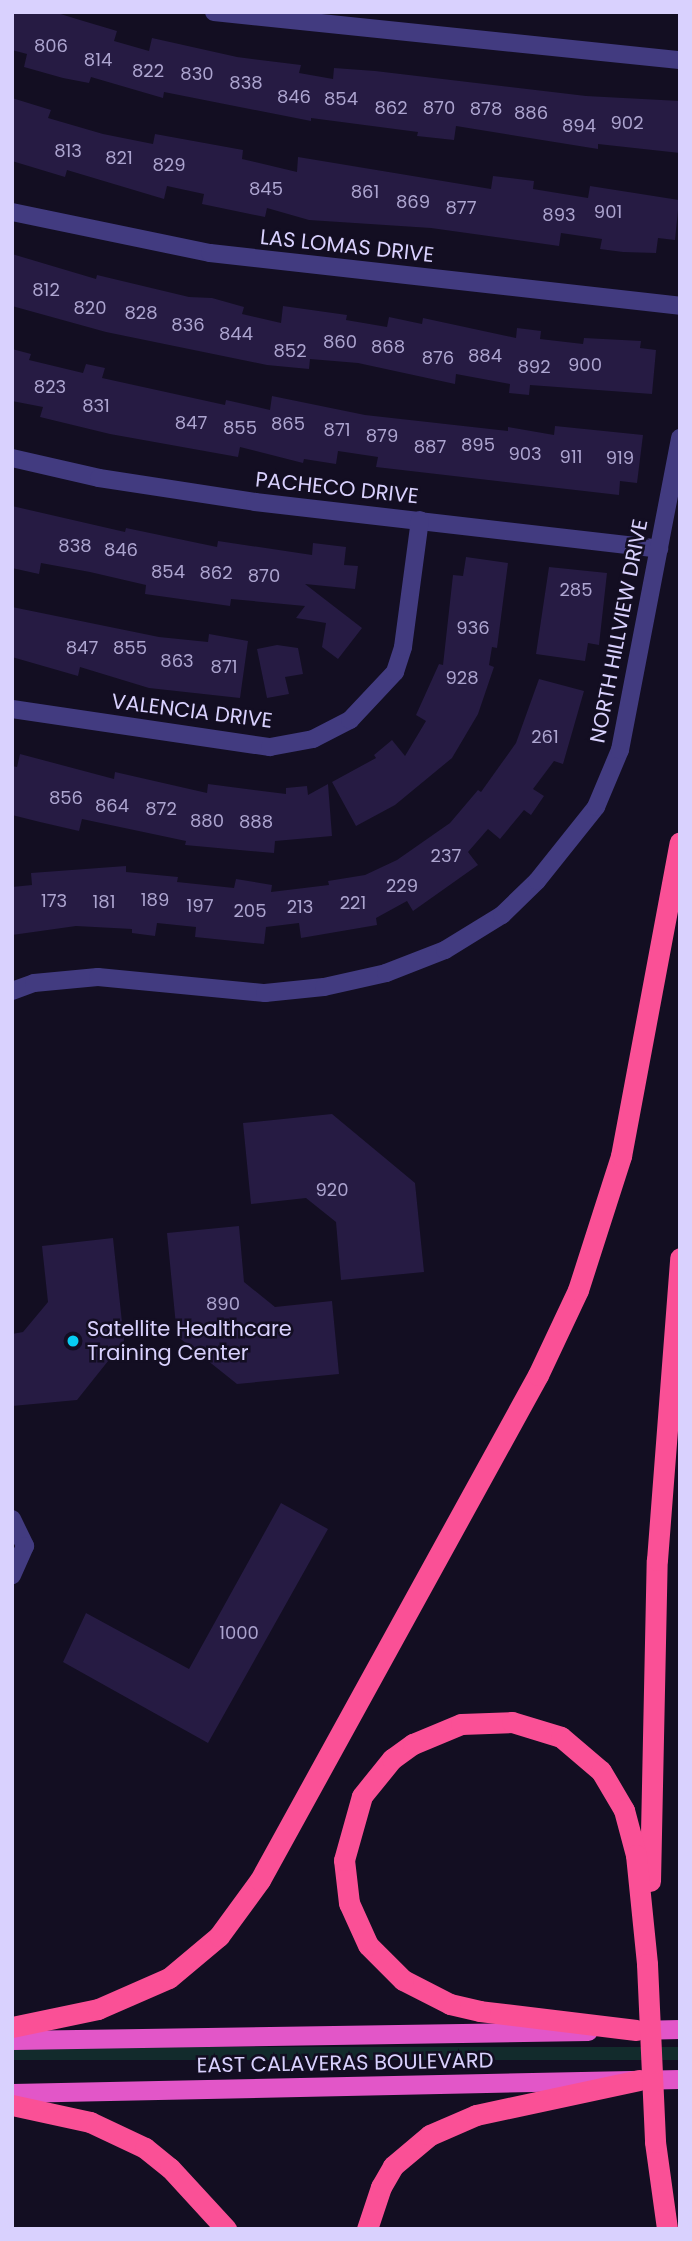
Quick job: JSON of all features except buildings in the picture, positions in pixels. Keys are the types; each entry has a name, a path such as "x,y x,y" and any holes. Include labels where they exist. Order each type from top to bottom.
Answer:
{"highway":[{"path":"12,2027 98,2009 169,1978 219,1937 260,1880 538,1375 578,1290 621,1156 680,842"},
{"path":"647,1964 657,1560 680,1258"},
{"path":"636,2030 480,2011 450,2004 403,1980 368,1945 346,1893 347,1837 362,1796 392,1759 435,1732 499,1722 561,1737 601,1771 624,1810 636,1855 647,1964 656,2229"},
{"name":"EAST CALAVERAS BOULEVARD","path":"12,2040 680,2029"},
{"name":"EAST CALAVERAS BOULEVARD","path":"12,2094 680,2079"},
{"path":"367,2229 381,2187 393,2166 430,2135 477,2115 639,2080"},
{"path":"12,2105 90,2122 145,2148 170,2168 226,2229"},
{"path":"655,2142 667,2229"}],"street":[{"path":"214,12 680,60"},
{"name":"LAS LOMAS DRIVE","path":"12,212 210,253 680,306"},
{"name":"NORTH HILLVIEW DRIVE","path":"12,991 34,983 98,977 265,993 324,987 386,973 445,950 502,915 537,881 596,807 620,750 680,438"},
{"name":"PACHECO DRIVE","path":"12,458 99,478 255,502 659,549"},
{"name":"VALENCIA DRIVE","path":"12,709 270,747 313,739 350,720 395,672 403,647 420,520"},
{"path":"12,1519 24,1546 12,1575"}],"green space":[{"path":"12,2047 680,2047 680,2060 12,2060"}],"place":[{"name":"Satellite Healthcare Training Center","path":"73,1341"}]}
